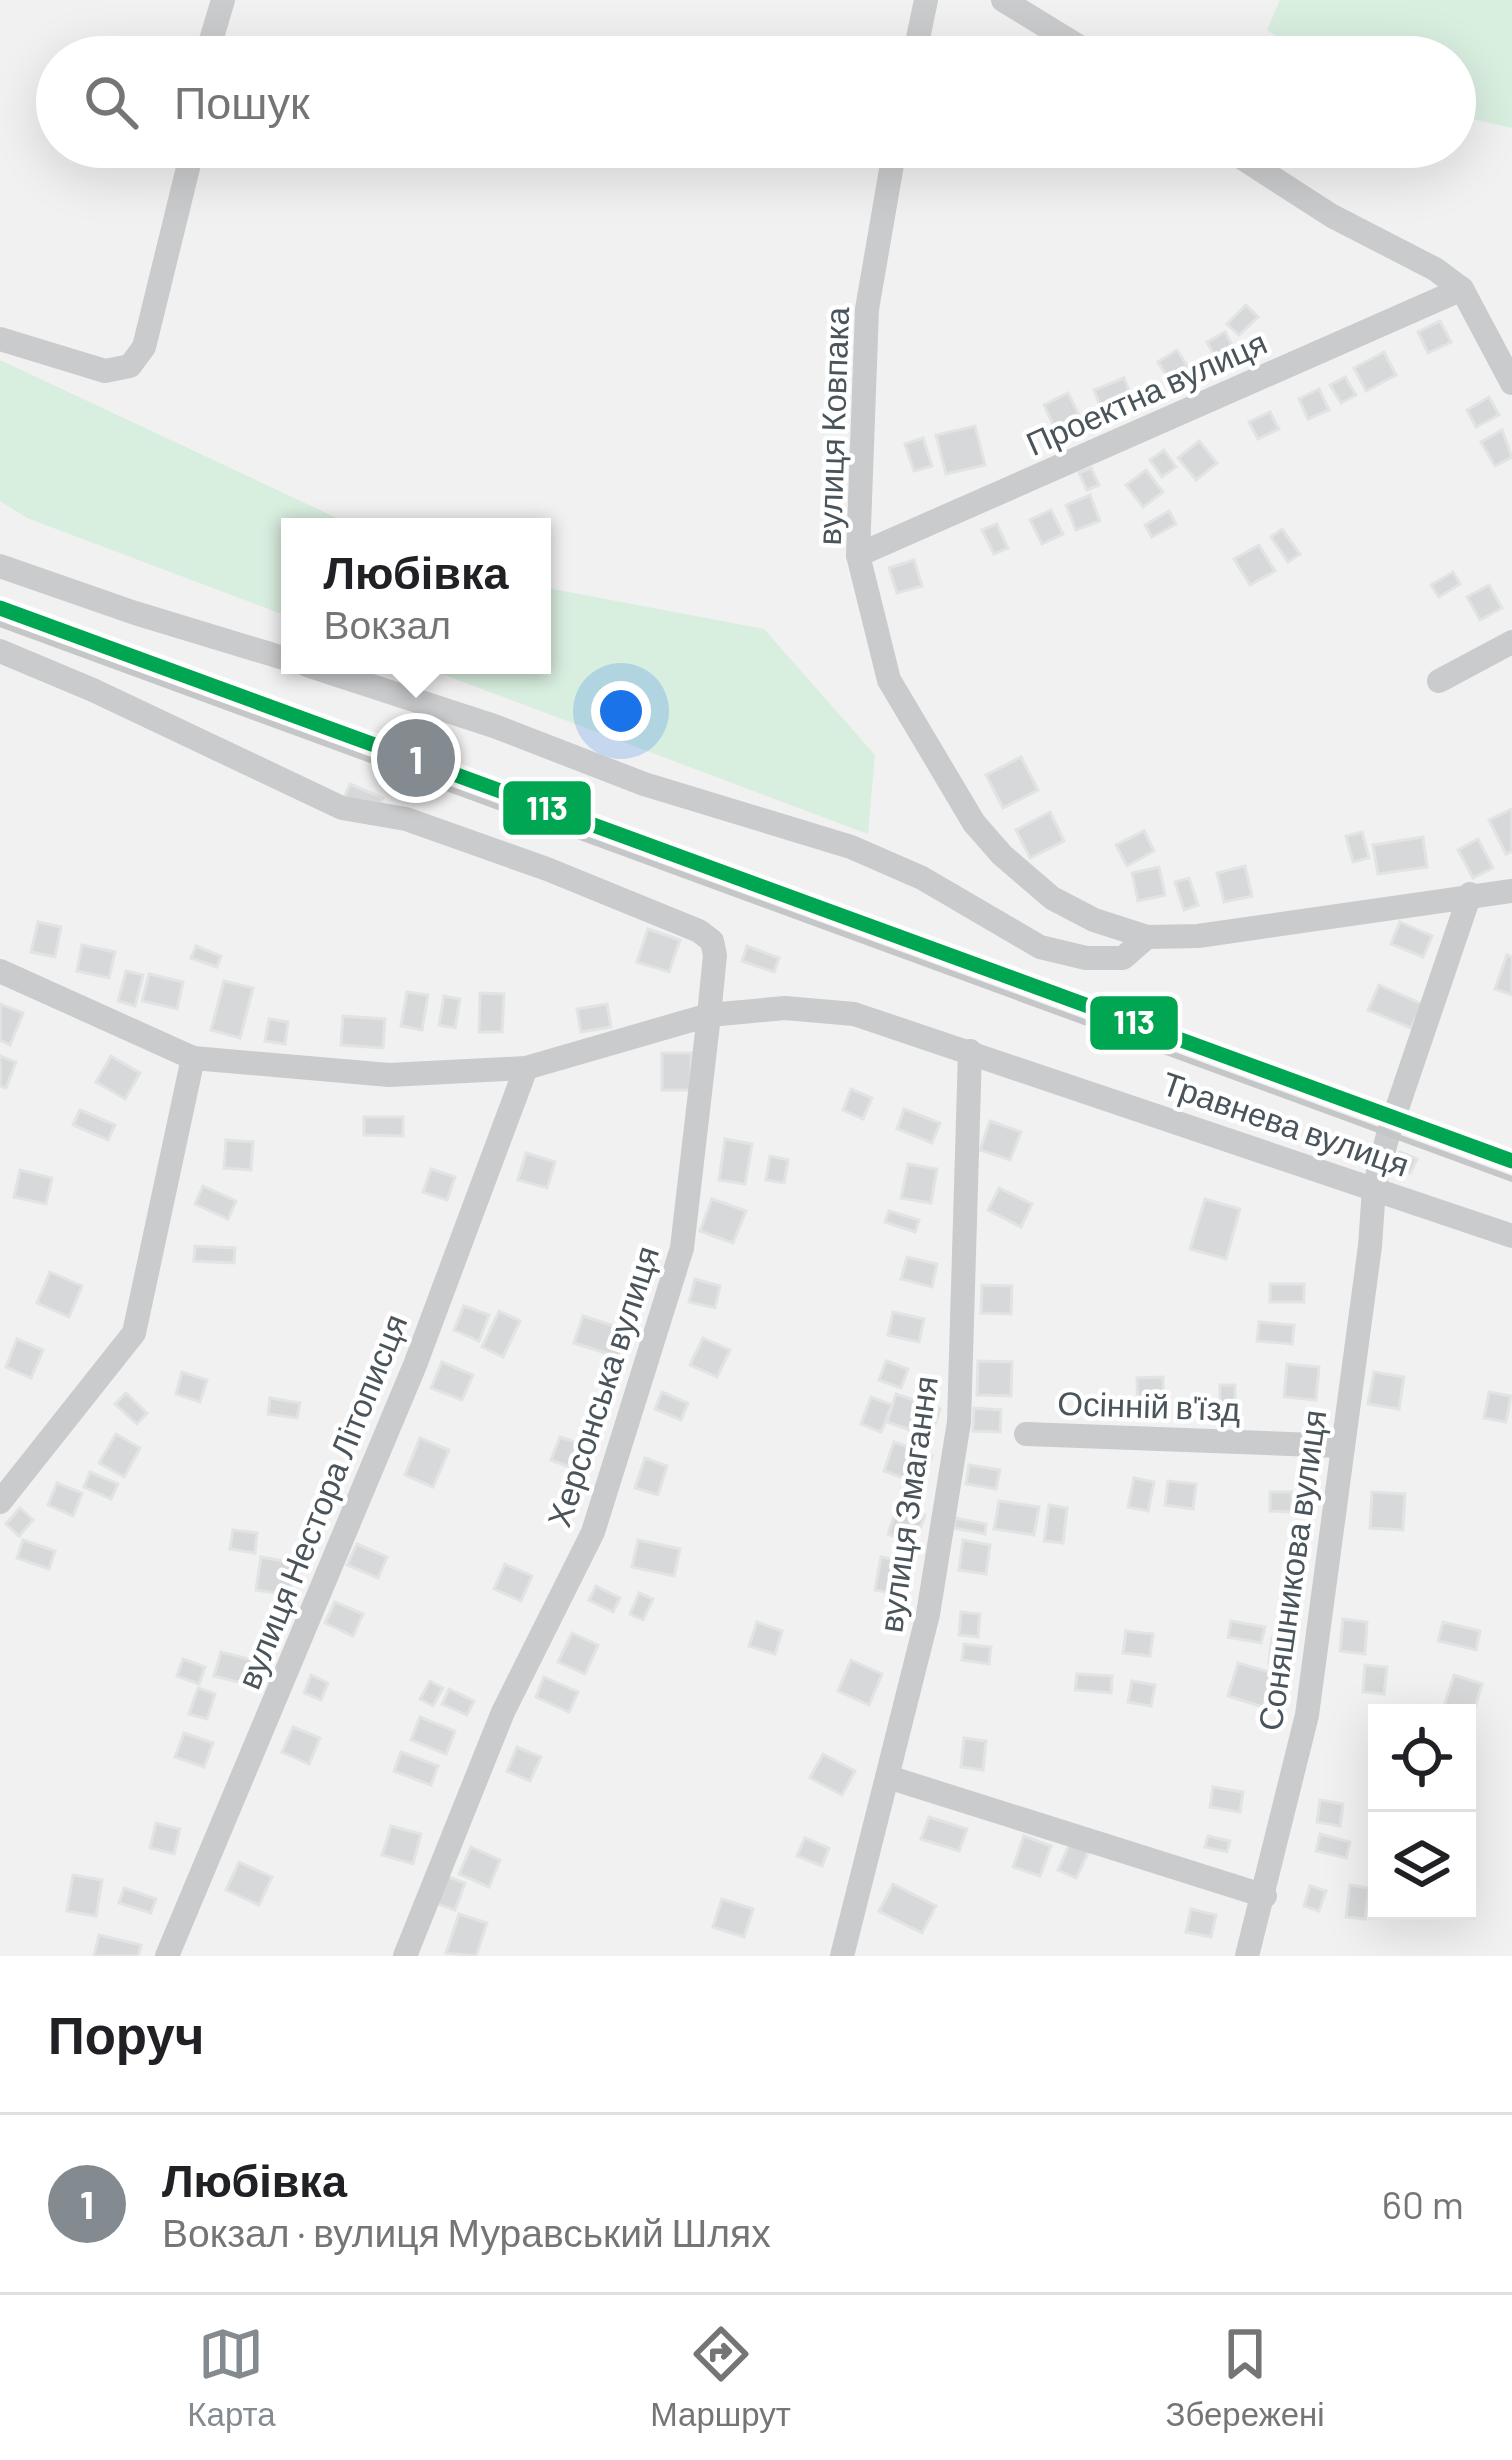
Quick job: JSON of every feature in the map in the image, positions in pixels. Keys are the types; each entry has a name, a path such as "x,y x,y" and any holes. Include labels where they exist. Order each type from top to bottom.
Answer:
{"street":[{"path":"212,36 223,0"},
{"path":"918,36 926,0"},
{"path":"1003,0 1062,36"},
{"path":"0,339 105,371 130,366 144,347 188,168"},
{"name":"вулиця Ковпака","path":"891,168 867,310 857,555 890,680 974,823 1002,855 1052,898 1094,920 1147,937 1198,936 1512,891"},
{"path":"1258,168 1462,289 1512,383"},
{"name":"Проектна вулиця","path":"857,555 1462,289"},
{"path":"0,566 135,614 281,657"},
{"path":"1439,681 1512,642"},
{"name":"Херсонська вулиця","path":"0,651 342,808 406,819 547,868 712,941 715,955 682,1249 593,1532 503,1712 405,1956"},
{"path":"335,674 475,719 644,784 851,847 922,878 1040,947 1086,958 1123,958 1147,937"},
{"name":"Соняшникова вулиця","path":"1247,1956 1307,1715 1374,1188 1469,894"},
{"name":"Травнева вулиця","path":"0,971 193,1058 389,1075 526,1068 709,1015 785,1008 854,1015 1512,1236"},
{"name":"вулиця Змагання","path":"842,1956 928,1614 959,1422 970,1051"},
{"path":"0,1502 134,1333 193,1058"},
{"name":"вулиця Нестора Літописця","path":"167,1956 415,1365 526,1068"},
{"name":"Осінній в'їзд","path":"1026,1434 1342,1446"},
{"path":"888,1777 1264,1896"}],"green space":[{"path":"1280,0 1512,0 1512,128 1476,120 1476,36 1276,36 1267,30"},
{"path":"0,360 337,518 281,518 281,614 27,518 0,501"},
{"path":"551,589 764,629 875,755 868,834 442,674 551,674"}],"building":[{"path":"1246,305 1258,317 1239,335 1227,324"},
{"path":"1440,321 1451,342 1428,353 1418,332"},
{"path":"1225,332 1236,352 1218,362 1207,342"},
{"path":"1177,350 1191,372 1172,384 1158,362"},
{"path":"1384,352 1396,375 1366,391 1354,368"},
{"path":"1345,377 1356,395 1341,403 1330,385"},
{"path":"1124,378 1131,396 1101,408 1094,390"},
{"path":"1319,389 1329,410 1308,419 1299,399"},
{"path":"1068,393 1081,419 1056,431 1044,405"},
{"path":"1489,397 1499,415 1476,427 1467,410"},
{"path":"1270,412 1279,429 1258,439 1249,422"},
{"path":"975,426 985,465 946,474 936,435"},
{"path":"1502,430 1512,457 1495,466 1481,442"},
{"path":"923,438 932,466 914,471 905,444"},
{"path":"1199,441 1217,463 1196,480 1178,458"},
{"path":"1164,450 1176,467 1162,477 1150,460"},
{"path":"1091,468 1099,485 1087,490 1079,473"},
{"path":"1146,470 1163,492 1143,507 1126,485"},
{"path":"1090,495 1100,521 1076,530 1066,505"},
{"path":"1051,510 1063,534 1042,544 1030,520"},
{"path":"1169,511 1176,524 1152,537 1145,525"},
{"path":"997,524 1008,548 994,554 982,530"},
{"path":"1282,529 1300,554 1288,562 1271,537"},
{"path":"1259,545 1275,571 1250,585 1234,559"},
{"path":"914,560 922,586 897,593 889,568"},
{"path":"1453,572 1460,584 1439,597 1431,585"},
{"path":"1489,585 1502,608 1480,620 1467,597"},
{"path":"1021,757 1038,790 1003,808 986,775"},
{"path":"350,784 383,798 377,811 344,798"},
{"path":"1512,809 1512,851 1506,854 1489,820"},
{"path":"1050,812 1064,841 1030,858 1016,830"},
{"path":"1144,831 1154,851 1127,866 1116,845"},
{"path":"1362,832 1369,858 1353,862 1346,836"},
{"path":"1423,837 1427,867 1378,874 1373,845"},
{"path":"1478,839 1493,868 1473,878 1458,850"},
{"path":"1245,866 1252,896 1224,902 1217,873"},
{"path":"1159,867 1165,895 1138,901 1132,873"},
{"path":"1189,878 1198,905 1184,910 1175,882"},
{"path":"38,922 61,927 55,957 31,952"},
{"path":"1400,922 1432,936 1423,957 1391,944"},
{"path":"648,929 680,940 669,972 637,962"},
{"path":"82,945 115,952 109,978 77,971"},
{"path":"196,946 221,956 217,967 191,958"},
{"path":"747,946 779,958 774,972 742,961"},
{"path":"1507,955 1512,957 1512,995 1495,989"},
{"path":"126,971 143,975 135,1006 118,1001"},
{"path":"149,974 183,982 177,1009 142,1001"},
{"path":"224,981 253,988 240,1038 211,1030"},
{"path":"1379,985 1422,1004 1411,1028 1368,1010"},
{"path":"407,992 428,995 422,1030 401,1026"},
{"path":"480,993 504,994 502,1032 479,1032"},
{"path":"444,996 460,999 455,1028 439,1025"},
{"path":"0,1004 23,1013 10,1045 0,1040"},
{"path":"607,1004 611,1027 581,1032 577,1009"},
{"path":"343,1016 385,1019 383,1048 341,1045"},
{"path":"269,1019 288,1022 285,1044 265,1041"},
{"path":"662,1053 691,1053 691,1090 662,1090"},
{"path":"0,1056 16,1062 6,1088 0,1086"},
{"path":"111,1056 140,1073 125,1099 96,1082"},
{"path":"851,1089 872,1098 863,1119 843,1110"},
{"path":"904,1109 940,1123 932,1143 897,1129"},
{"path":"80,1110 115,1125 108,1140 73,1125"},
{"path":"364,1117 403,1117 403,1136 364,1135"},
{"path":"990,1121 1021,1132 1010,1160 980,1150"},
{"path":"725,1139 752,1144 745,1184 719,1180"},
{"path":"226,1140 253,1142 251,1170 224,1168"},
{"path":"1400,1152 1417,1159 1410,1173 1394,1166"},
{"path":"526,1153 555,1162 547,1188 518,1180"},
{"path":"770,1156 788,1160 784,1183 766,1180"},
{"path":"908,1164 937,1169 931,1203 901,1198"},
{"path":"431,1169 455,1177 447,1200 423,1192"},
{"path":"20,1170 52,1178 46,1204 14,1197"},
{"path":"203,1186 236,1201 228,1219 195,1204"},
{"path":"999,1188 1032,1204 1021,1227 988,1210"},
{"path":"712,1199 746,1211 733,1243 700,1231"},
{"path":"1205,1199 1240,1209 1226,1259 1190,1249"},
{"path":"889,1211 919,1220 915,1232 885,1222"},
{"path":"195,1246 235,1248 234,1263 194,1261"},
{"path":"907,1257 937,1264 932,1287 901,1279"},
{"path":"50,1272 82,1286 69,1317 37,1303"},
{"path":"695,1279 720,1286 715,1308 689,1302"},
{"path":"1270,1284 1304,1284 1304,1302 1270,1302"},
{"path":"982,1285 1012,1286 1011,1314 981,1313"},
{"path":"464,1306 489,1315 479,1341 454,1330"},
{"path":"499,1311 520,1321 503,1357 482,1347"},
{"path":"893,1312 924,1319 919,1342 888,1335"},
{"path":"583,1316 627,1330 618,1357 574,1343"},
{"path":"1259,1322 1294,1325 1292,1344 1257,1341"},
{"path":"703,1338 730,1350 717,1377 690,1365"},
{"path":"17,1339 43,1350 31,1378 6,1367"},
{"path":"886,1361 908,1369 901,1388 879,1380"},
{"path":"978,1361 1012,1362 1011,1396 977,1395"},
{"path":"442,1362 473,1375 462,1400 431,1388"},
{"path":"1287,1364 1319,1367 1316,1400 1284,1397"},
{"path":"182,1372 207,1380 200,1402 176,1394"},
{"path":"1374,1372 1404,1377 1399,1409 1368,1404"},
{"path":"1163,1377 1164,1414 1138,1415 1137,1378"},
{"path":"1220,1385 1235,1385 1235,1413 1220,1413"},
{"path":"662,1392 688,1403 681,1420 655,1409"},
{"path":"1489,1392 1511,1396 1506,1422 1484,1418"},
{"path":"126,1393 147,1413 137,1424 115,1404"},
{"path":"896,1394 940,1409 931,1437 887,1422"},
{"path":"871,1397 892,1405 881,1432 861,1424"},
{"path":"270,1398 300,1403 297,1418 268,1414"},
{"path":"974,1408 1001,1410 1000,1432 973,1431"},
{"path":"116,1434 140,1448 124,1477 99,1463"},
{"path":"560,1437 578,1443 570,1467 551,1460"},
{"path":"420,1438 449,1450 433,1487 405,1475"},
{"path":"894,1442 932,1456 921,1484 884,1471"},
{"path":"645,1458 667,1466 658,1495 635,1488"},
{"path":"969,1465 1000,1470 996,1489 966,1484"},
{"path":"90,1472 118,1484 111,1499 84,1487"},
{"path":"1134,1478 1154,1482 1148,1511 1128,1507"},
{"path":"1168,1481 1196,1484 1193,1509 1165,1505"},
{"path":"57,1483 82,1493 73,1516 48,1505"},
{"path":"1270,1492 1292,1492 1292,1512 1270,1511"},
{"path":"1372,1492 1405,1494 1403,1530 1370,1528"},
{"path":"999,1501 1039,1507 1034,1535 994,1529"},
{"path":"898,1505 925,1515 914,1544 888,1534"},
{"path":"1049,1505 1067,1508 1063,1543 1044,1541"},
{"path":"20,1508 33,1520 19,1536 6,1524"},
{"path":"955,1518 986,1524 985,1534 954,1528"},
{"path":"233,1530 257,1533 255,1553 230,1549"},
{"path":"23,1540 55,1551 49,1569 17,1558"},
{"path":"638,1540 680,1549 674,1576 632,1567"},
{"path":"963,1540 990,1545 986,1574 959,1570"},
{"path":"357,1544 387,1557 378,1578 347,1565"},
{"path":"261,1557 295,1563 289,1595 256,1590"},
{"path":"881,1557 911,1563 905,1596 875,1590"},
{"path":"505,1564 532,1576 521,1601 494,1589"},
{"path":"596,1586 620,1598 613,1612 589,1600"},
{"path":"639,1593 653,1599 643,1620 630,1614"},
{"path":"335,1602 363,1614 353,1636 325,1623"},
{"path":"961,1612 980,1614 978,1637 959,1635"},
{"path":"1343,1619 1367,1622 1365,1654 1340,1651"},
{"path":"1231,1621 1265,1627 1261,1643 1228,1637"},
{"path":"757,1622 782,1631 775,1654 749,1646"},
{"path":"1443,1622 1480,1631 1476,1650 1438,1641"},
{"path":"1126,1631 1153,1634 1150,1656 1123,1653"},
{"path":"572,1633 598,1645 585,1674 558,1662"},
{"path":"1272,1638 1289,1640 1285,1665 1269,1663"},
{"path":"964,1644 991,1647 989,1664 962,1660"},
{"path":"221,1652 253,1660 246,1684 214,1676"},
{"path":"183,1659 205,1667 199,1684 177,1676"},
{"path":"851,1660 882,1674 869,1705 838,1691"},
{"path":"1238,1663 1273,1673 1263,1707 1228,1696"},
{"path":"1365,1665 1387,1667 1384,1694 1363,1692"},
{"path":"1077,1674 1112,1676 1111,1693 1075,1690"},
{"path":"311,1675 328,1683 321,1700 304,1693"},
{"path":"1454,1675 1482,1684 1476,1704 1445,1704"},
{"path":"544,1677 578,1692 569,1712 536,1697"},
{"path":"430,1681 443,1688 433,1706 420,1699"},
{"path":"1132,1681 1155,1685 1151,1706 1128,1702"},
{"path":"198,1688 215,1694 207,1719 189,1714"},
{"path":"449,1689 474,1701 467,1715 442,1704"},
{"path":"420,1717 455,1731 446,1754 411,1740"},
{"path":"293,1727 320,1738 309,1764 282,1752"},
{"path":"184,1733 213,1743 204,1767 175,1757"},
{"path":"964,1738 986,1741 983,1770 961,1767"},
{"path":"517,1747 541,1757 530,1781 507,1771"},
{"path":"401,1752 438,1766 431,1785 394,1771"},
{"path":"823,1754 855,1771 842,1795 810,1778"},
{"path":"1213,1787 1243,1792 1240,1812 1210,1807"},
{"path":"1320,1800 1343,1804 1340,1826 1317,1822"},
{"path":"929,1817 967,1829 959,1851 921,1839"},
{"path":"156,1823 180,1829 174,1854 150,1848"},
{"path":"391,1826 421,1834 413,1864 382,1855"},
{"path":"1320,1834 1350,1842 1346,1858 1316,1851"},
{"path":"1024,1836 1051,1846 1040,1876 1013,1867"},
{"path":"1208,1836 1230,1841 1227,1852 1205,1847"},
{"path":"805,1838 829,1848 822,1866 797,1856"},
{"path":"1071,1841 1090,1849 1076,1878 1058,1870"},
{"path":"471,1847 500,1860 489,1887 459,1874"},
{"path":"239,1862 272,1877 259,1905 226,1890"},
{"path":"73,1875 102,1880 96,1916 67,1911"},
{"path":"444,1875 465,1883 455,1910 435,1903"},
{"path":"893,1884 936,1906 922,1933 879,1911"},
{"path":"1350,1885 1368,1888 1365,1919 1346,1917"},
{"path":"1310,1886 1326,1891 1319,1911 1304,1906"},
{"path":"124,1888 156,1899 151,1913 119,1903"},
{"path":"722,1899 753,1909 744,1937 713,1927"},
{"path":"1191,1909 1216,1915 1211,1937 1186,1932"},
{"path":"459,1914 487,1923 476,1956 446,1953"},
{"path":"99,1935 141,1945 138,1956 94,1956"}],"railway":[{"path":"0,624 1512,1179"}],"transit line":[{"name":"113","path":"0,608 1512,1161"}],"place":[{"name":"Любівка","path":"416,758"}]}
